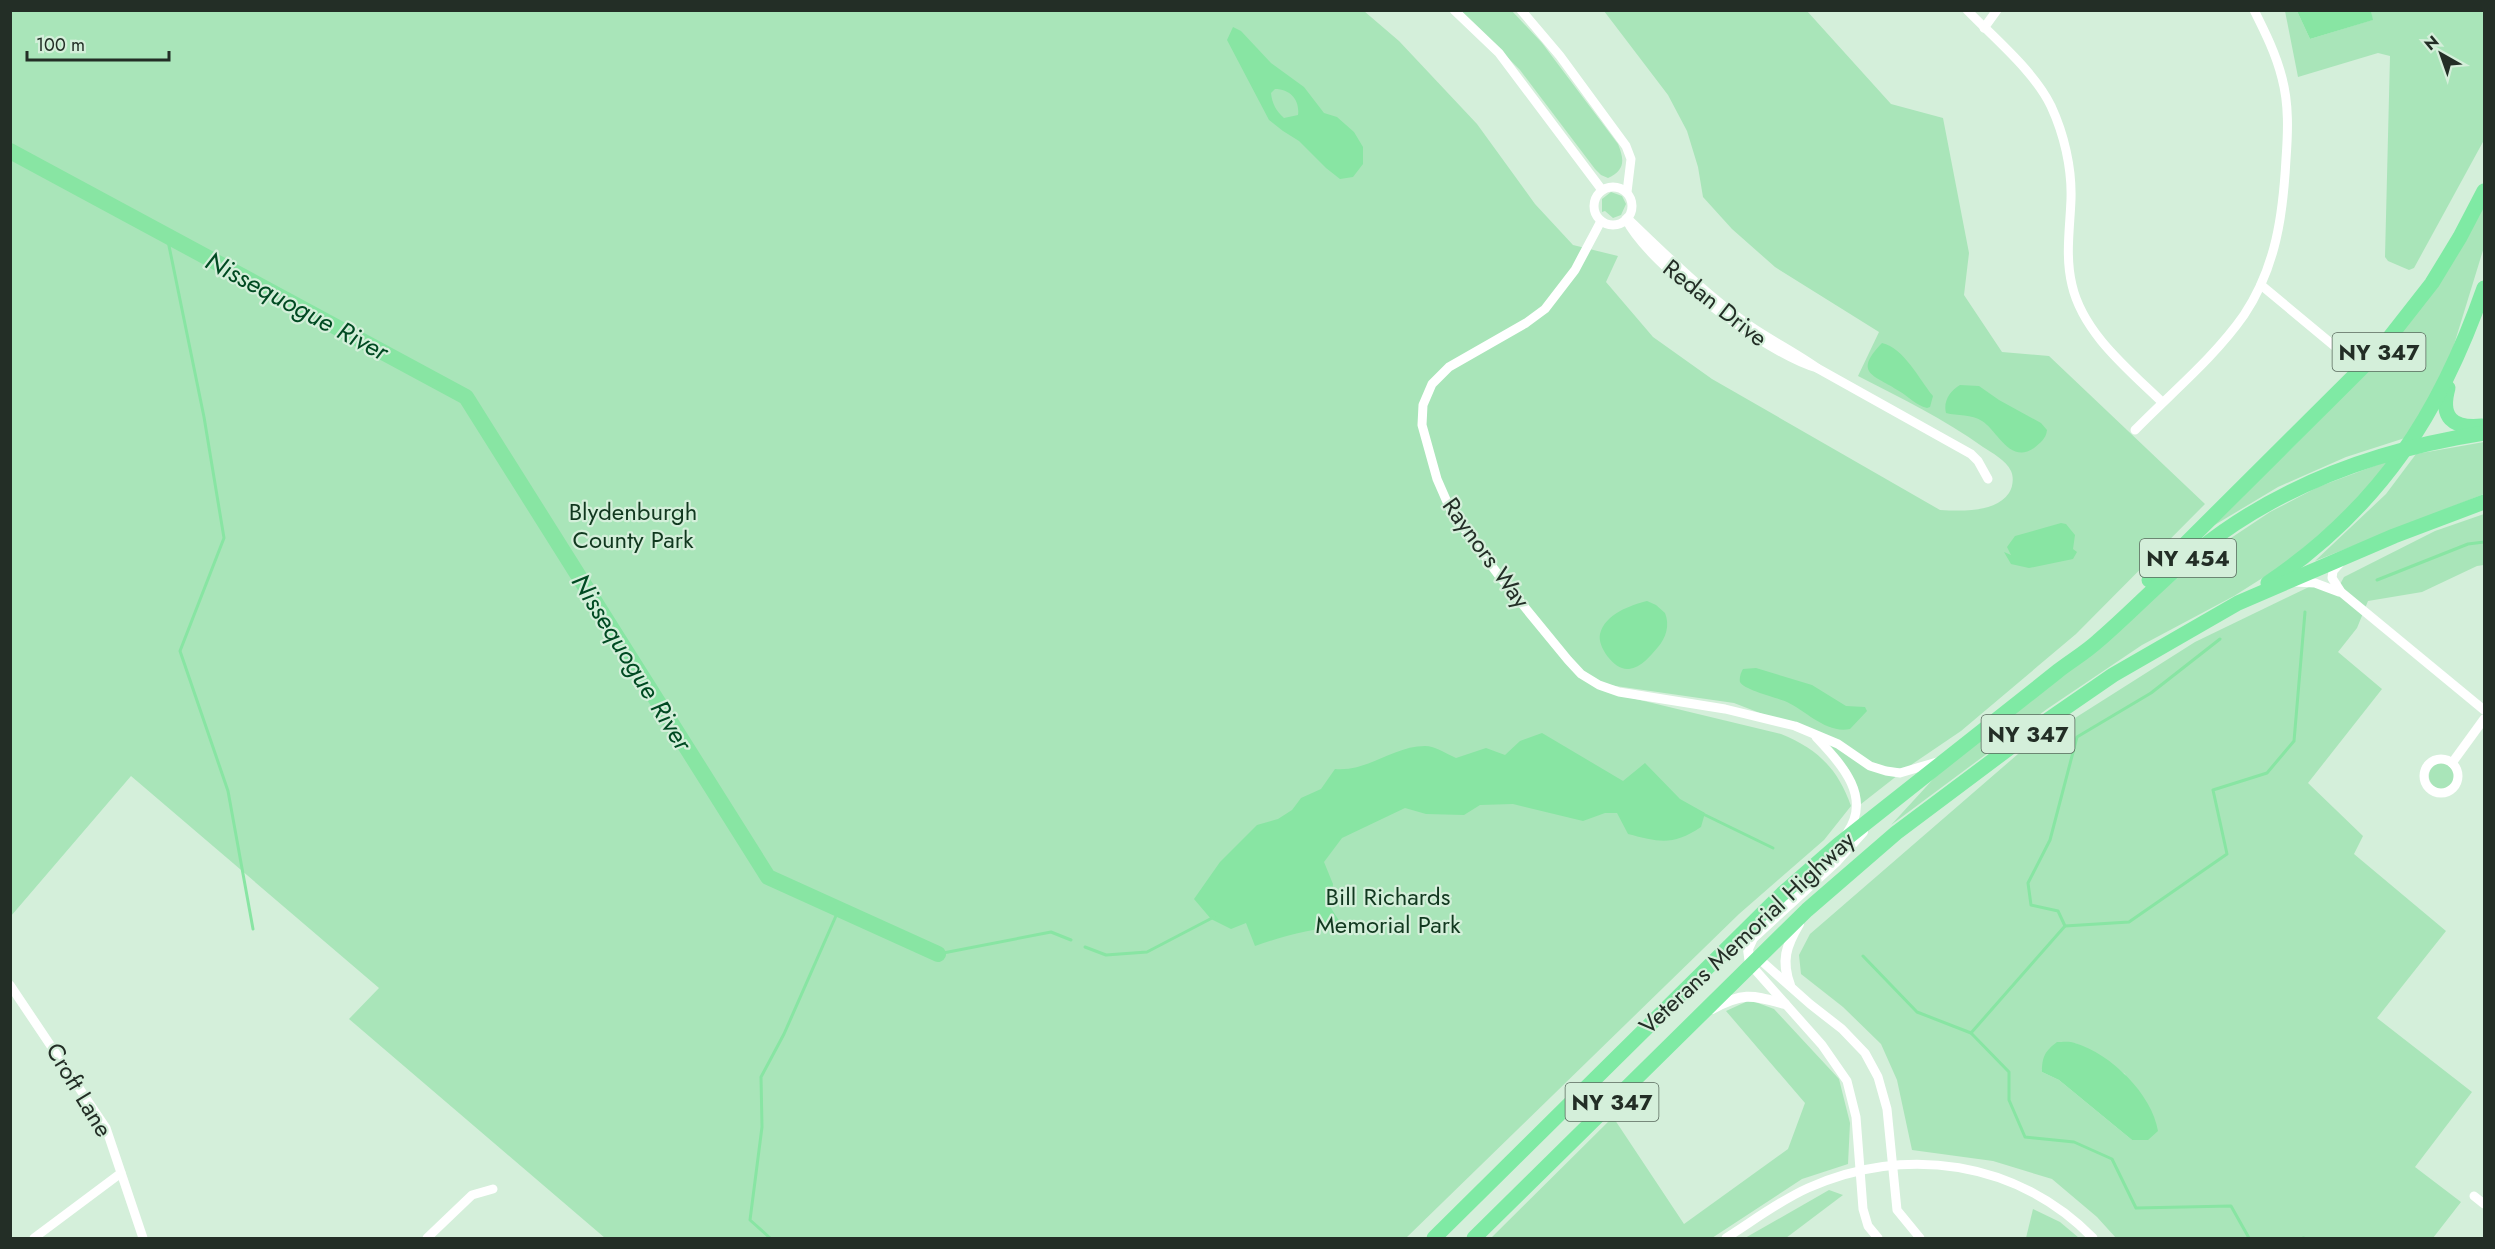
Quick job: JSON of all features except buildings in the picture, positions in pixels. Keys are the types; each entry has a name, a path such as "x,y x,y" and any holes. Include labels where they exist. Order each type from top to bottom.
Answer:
{"highway":[{"name":"NY 347","path":"2058,671 2362,369 2401,325 2432,283 2484,191"},
{"name":"NY 347","path":"2238,603 2283,573 2330,535 2379,485 2407,448 2432,408 2455,362 2484,288"},
{"path":"2455,362 2445,404 2447,413 2453,421 2463,426 2484,425"},
{"name":"Veterans Memorial Highway","path":"1434,1239 1782,894 1838,845 2098,641 2191,556 2247,516 2288,492 2322,476 2407,448 2484,433"},
{"name":"Veterans Memorial Highway","path":"1474,1239 1696,1018 1752,958 1934,803 2055,714 2127,666 2238,603 2350,555 2484,502"}],"street":[{"path":"1454,10 1499,53 1602,190"},
{"path":"1521,10 1560,56 1626,146 1631,159 1627,192 1632,202 1627,219 1612,225 1601,221 1594,211 1594,199 1602,190 1617,187 1627,192"},
{"path":"1967,10 2027,72 2050,103 2060,128 2067,156 2071,196 2068,258 2072,286 2081,310 2097,334 2162,402"},
{"path":"1984,28 1997,10"},
{"path":"2134,430 2231,332 2261,285 2270,264 2281,220 2288,137 2287,106 2282,78 2268,37 2254,10"},
{"name":"Redan Drive","path":"1627,219 1640,242 1748,328 1788,356 1817,368 1971,454 1978,461 1988,479"},
{"name":"Raynors Way","path":"1601,221 1575,270 1545,309 1527,323 1449,367 1432,384 1423,405 1422,425 1443,495 1451,511 1484,557 1581,674 1599,685 1619,692 1725,709 1796,726 1838,744 1870,766 1886,771 1907,772 1946,760"},
{"path":"2261,285 2362,369"},
{"path":"2350,555 2332,574 2334,584 2484,710"},
{"path":"2289,581 2315,583 2341,592"},
{"path":"2452,763 2484,719"},
{"name":"Raynors Way","path":"1812,733 1846,771 1855,789 1856,816 1851,829 1838,845"},
{"path":"1878,1239 1868,1226 1864,1215 1856,1117 1847,1081 1828,1052 1785,1004 1752,958 1753,938 1838,861 1881,811"},
{"path":"1790,986 1785,969 1785,952 1807,910"},
{"path":"1716,958 1734,951 1752,958 1842,1029 1865,1053 1878,1077 1887,1109 1897,1210 1920,1239"},
{"name":"Croft Lane","path":"10,985 106,1128 143,1239"},
{"path":"1696,1018 1738,997 1755,997 1785,1004"},
{"path":"1726,1239 1794,1195 1819,1183 1860,1170 1893,1164 1941,1165 2004,1179 2035,1193 2059,1209 2093,1239"},
{"path":"34,1239 121,1173"},
{"path":"427,1239 472,1196 493,1190"},
{"path":"2474,1196 2484,1204"},
{"path":"1442,1239 1466,1206"}],"green space":[{"name":"Blydenburgh County Park","path":"11,11 1364,11 1399,41 1477,124 1535,204 1573,245 1618,256 1606,282 1653,337 1712,379 1940,510 1987,507 2003,500 2010,491 2013,479 2006,463 1953,427 1858,376 1879,332 1775,267 1732,229 1703,197 1698,167 1687,131 1668,95 1604,11 1807,11 1891,104 1943,118 1969,253 1964,295 2002,352 2049,356 2205,504 2076,634 1961,731 1905,769 1883,767 1860,757 1838,743 1734,703 1588,682 1615,694 1781,734 1794,740 1806,746 1833,771 1851,806 1824,840 1739,914 1406,1238 605,1238 349,1019 379,988 131,776 11,916"},
{"path":"1461,11 1512,11 1542,43 1618,144 1622,164 1614,175 1608,178 1595,169 1520,70"},
{"path":"2285,11 2297,11 2310,39 2372,20 2371,11 2484,11 2484,140 2414,268 2409,270 2388,261 2385,257 2390,56 2378,53 2298,77"},
{"path":"1611,192 1622,196 1626,204 1621,215 1613,218 1605,211 1602,212 1602,199"},
{"path":"2484,205 2484,247 2449,361 2408,437 2346,457 2278,487 2213,526 2324,416 2401,332 2446,271"},
{"path":"2484,442 2484,494 2315,561 2386,494 2416,454"},
{"path":"2393,459 2343,514 2283,565 2234,596 2142,645 2047,709 1891,825 1936,776 2207,554 2270,512 2318,487"},
{"path":"2484,514 2484,565 2477,566 2422,592 2368,601 2357,628 2338,652 2382,689 2308,783 2363,836 2354,854 2446,931 2377,1018 2472,1092 2415,1167 2461,1202 2433,1238 2116,1238 2097,1217 2052,1179 1993,1161 1912,1150 1897,1080 1881,1044 1843,1007 1801,974 1799,955 1810,934 2018,754 2195,642 2311,586 2336,592 2344,577 2435,531","holes":["2075,1043 2103,1058 2125,1074 2148,1140 2132,1140 2059,1080 2042,1072"]},
{"path":"1825,742 1898,775 1861,804 1849,770"},
{"path":"2442,763 2451,767 2455,776 2451,785 2442,789 2433,785 2429,776 2433,767"},
{"path":"1750,1000 1774,1009 1839,1079 1850,1123 1848,1164 1802,1179 1712,1238 1491,1238 1613,1117 1684,1224 1788,1149 1805,1103 1726,1011"},
{"path":"1829,1190 1843,1195 1786,1238 1745,1238"},
{"path":"2033,1209 2060,1222 2079,1238 2026,1238"}],"shaded area":[{"path":"2297,11 2371,11 2373,20 2310,39"},
{"path":"1233,27 1241,31 1271,63 1304,87 1324,113 1337,117 1354,132 1363,147 1363,164 1353,177 1340,179 1299,141 1269,120 1227,40","holes":["1275,89 1286,91 1296,101 1298,115 1284,118 1277,110 1271,93"]},
{"path":"1882,343 1897,351 1910,365 1933,396 1930,407 1919,405 1870,373 1869,361"},
{"path":"1960,385 1979,386 2041,423 2047,430 2044,438 2034,448 2018,452 2011,449 1988,425 1978,419 1946,413 1948,397"},
{"path":"2061,523 2066,524 2075,535 2073,549 2077,552 2073,559 2029,568 2011,564 2004,552 2011,555 2007,547 2015,536"},
{"path":"1647,601 1665,613 1667,627 1665,635 1658,647 1642,664 1624,669 1608,657 1601,645 1600,634 1607,621 1613,616 1626,608"},
{"path":"1756,668 1812,685 1846,706 1865,707 1867,711 1850,729 1841,730 1825,725 1787,702 1743,685 1740,679 1743,669"},
{"path":"1542,733 1623,781 1645,763 1680,799 1705,813 1701,827 1682,837 1666,841 1628,834 1617,813 1605,813 1583,821 1513,804 1480,805 1464,815 1426,814 1405,808 1342,838 1324,862 1333,884 1331,908 1343,927 1298,933 1255,946 1246,923 1231,929 1211,919 1194,899 1220,862 1257,825 1278,819 1292,810 1301,798 1321,789 1335,769 1358,767 1402,750 1425,746 1456,758 1486,748 1505,755 1520,741"},
{"path":"2057,1042 2073,1042 2089,1048 2116,1066 2128,1077 2148,1103 2158,1131 2148,1140 2132,1140 2059,1080 2042,1072 2045,1055"}],"waterway":[{"name":"Nissequogue River","path":"10,151 466,397 768,877 938,954"},
{"path":"167,236 204,417 224,538 180,651 228,791 253,929"},
{"path":"2377,580 2468,544 2484,542"},
{"path":"1971,1033 2065,926 2129,922 2227,854 2213,790 2267,773 2294,741 2305,612"},
{"path":"2065,926 2058,911 2031,905 2028,883 2050,840 2077,737 2151,693 2220,639"},
{"path":"1701,813 1773,848"},
{"path":"770,1238 750,1220 762,1127 761,1077 784,1034 839,909"},
{"name":"Nissequogue River","path":"1085,947 1106,955 1147,952 1214,917"},
{"name":"Nissequogue River","path":"938,954 1051,932 1071,940"},
{"name":"Nissequogue River","path":"1863,956 1917,1012 1971,1033 2009,1072 2009,1100 2025,1137 2074,1142 2112,1159 2136,1208 2231,1206 2249,1238"}],"park label":[{"name":"Bill Richards Memorial Park","path":"1388,911"}]}
